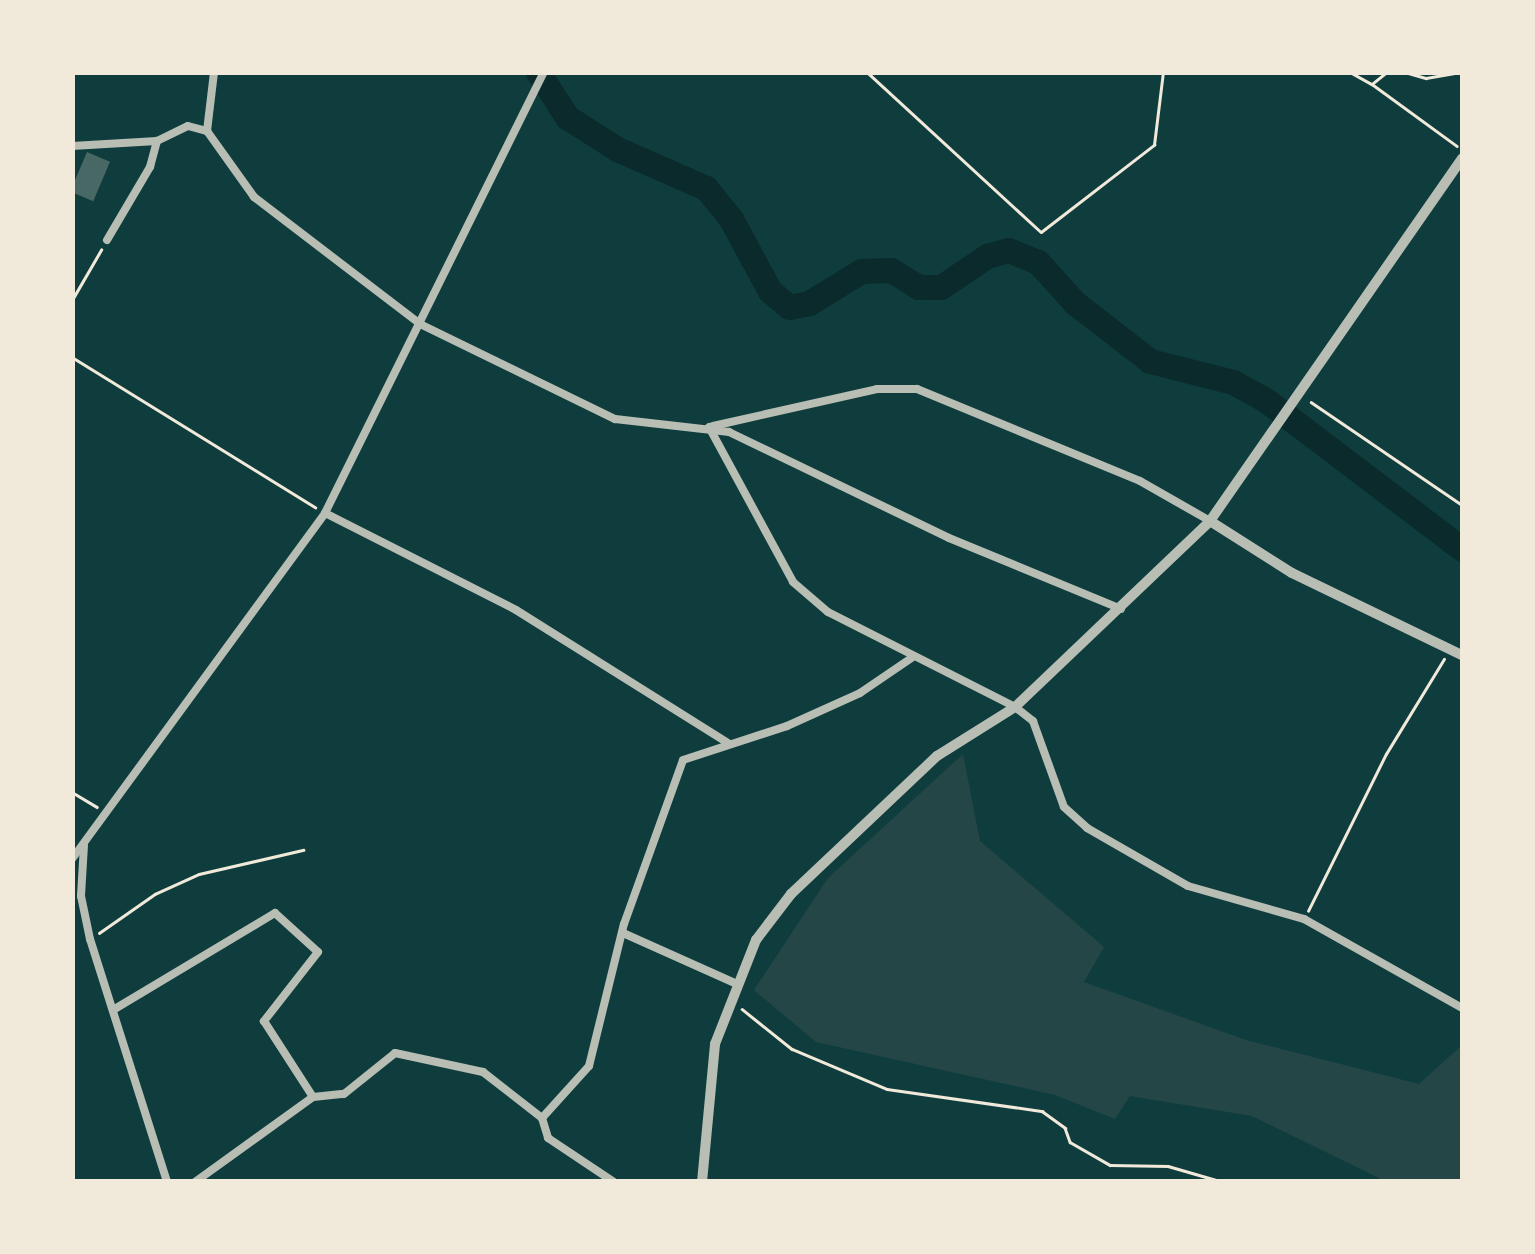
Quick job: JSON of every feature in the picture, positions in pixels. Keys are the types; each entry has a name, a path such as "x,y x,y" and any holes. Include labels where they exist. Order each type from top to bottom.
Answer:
{"street":[{"path":"214,72 207,130 254,198 420,324 615,420 709,427 877,389 916,390 1140,480 1292,572 1462,655"},
{"path":"72,858 325,513 544,72"},
{"path":"72,146 156,141 188,126 207,130"},
{"path":"107,240 150,167 156,141"},
{"path":"702,1182 716,1044 736,983 768,925 836,846 937,756 1016,707 1210,522 1462,158"},
{"path":"709,427 1121,609"},
{"path":"709,427 793,582 828,612 1016,707 1032,722 1064,807 1087,828 1188,886 1304,919 1462,1008"},
{"path":"325,513 516,610 728,742"},
{"path":"542,1118 589,1066 623,932 675,773 684,760 728,742 787,726 860,693 913,657"},
{"path":"84,845 80,896 90,940 166,1182"},
{"path":"113,1010 275,913 318,952 264,1021 313,1097"},
{"path":"623,932 736,983"},
{"path":"195,1182 313,1097 344,1094 395,1053 419,1055 483,1072 542,1118 548,1138 614,1182"}],"path":[{"path":"867,72 1040,232 1154,145 1163,72"},
{"path":"1350,72 1462,149"},
{"path":"1372,84 1387,72"},
{"path":"1405,72 1426,78 1461,72"},
{"path":"72,300 107,240"},
{"path":"72,357 325,513"},
{"path":"1300,396 1462,505"},
{"path":"1304,919 1386,754 1450,649"},
{"path":"72,792 104,812"},
{"path":"90,940 155,894 199,874 303,850"},
{"path":"736,983 734,1003 792,1049 887,1089 1042,1110 1065,1128 1070,1142 1110,1166 1168,1166 1222,1182"}],"shaded area":[{"path":"963,754 980,841 1104,947 1084,982 1246,1040 1419,1084 1462,1045 1462,1181 1385,1181 1252,1116 1130,1096 1115,1119 1055,1095 816,1042 754,990 828,878"}],"building":[{"path":"87,152 110,162 93,201 72,192"}],"waterway":[{"path":"538,72 567,117 617,149 706,188 731,219 770,291 789,307 809,303 861,271 891,270 918,287 941,287 987,256 1008,250 1038,262 1075,303 1150,361 1233,382 1267,401 1462,549"}]}
